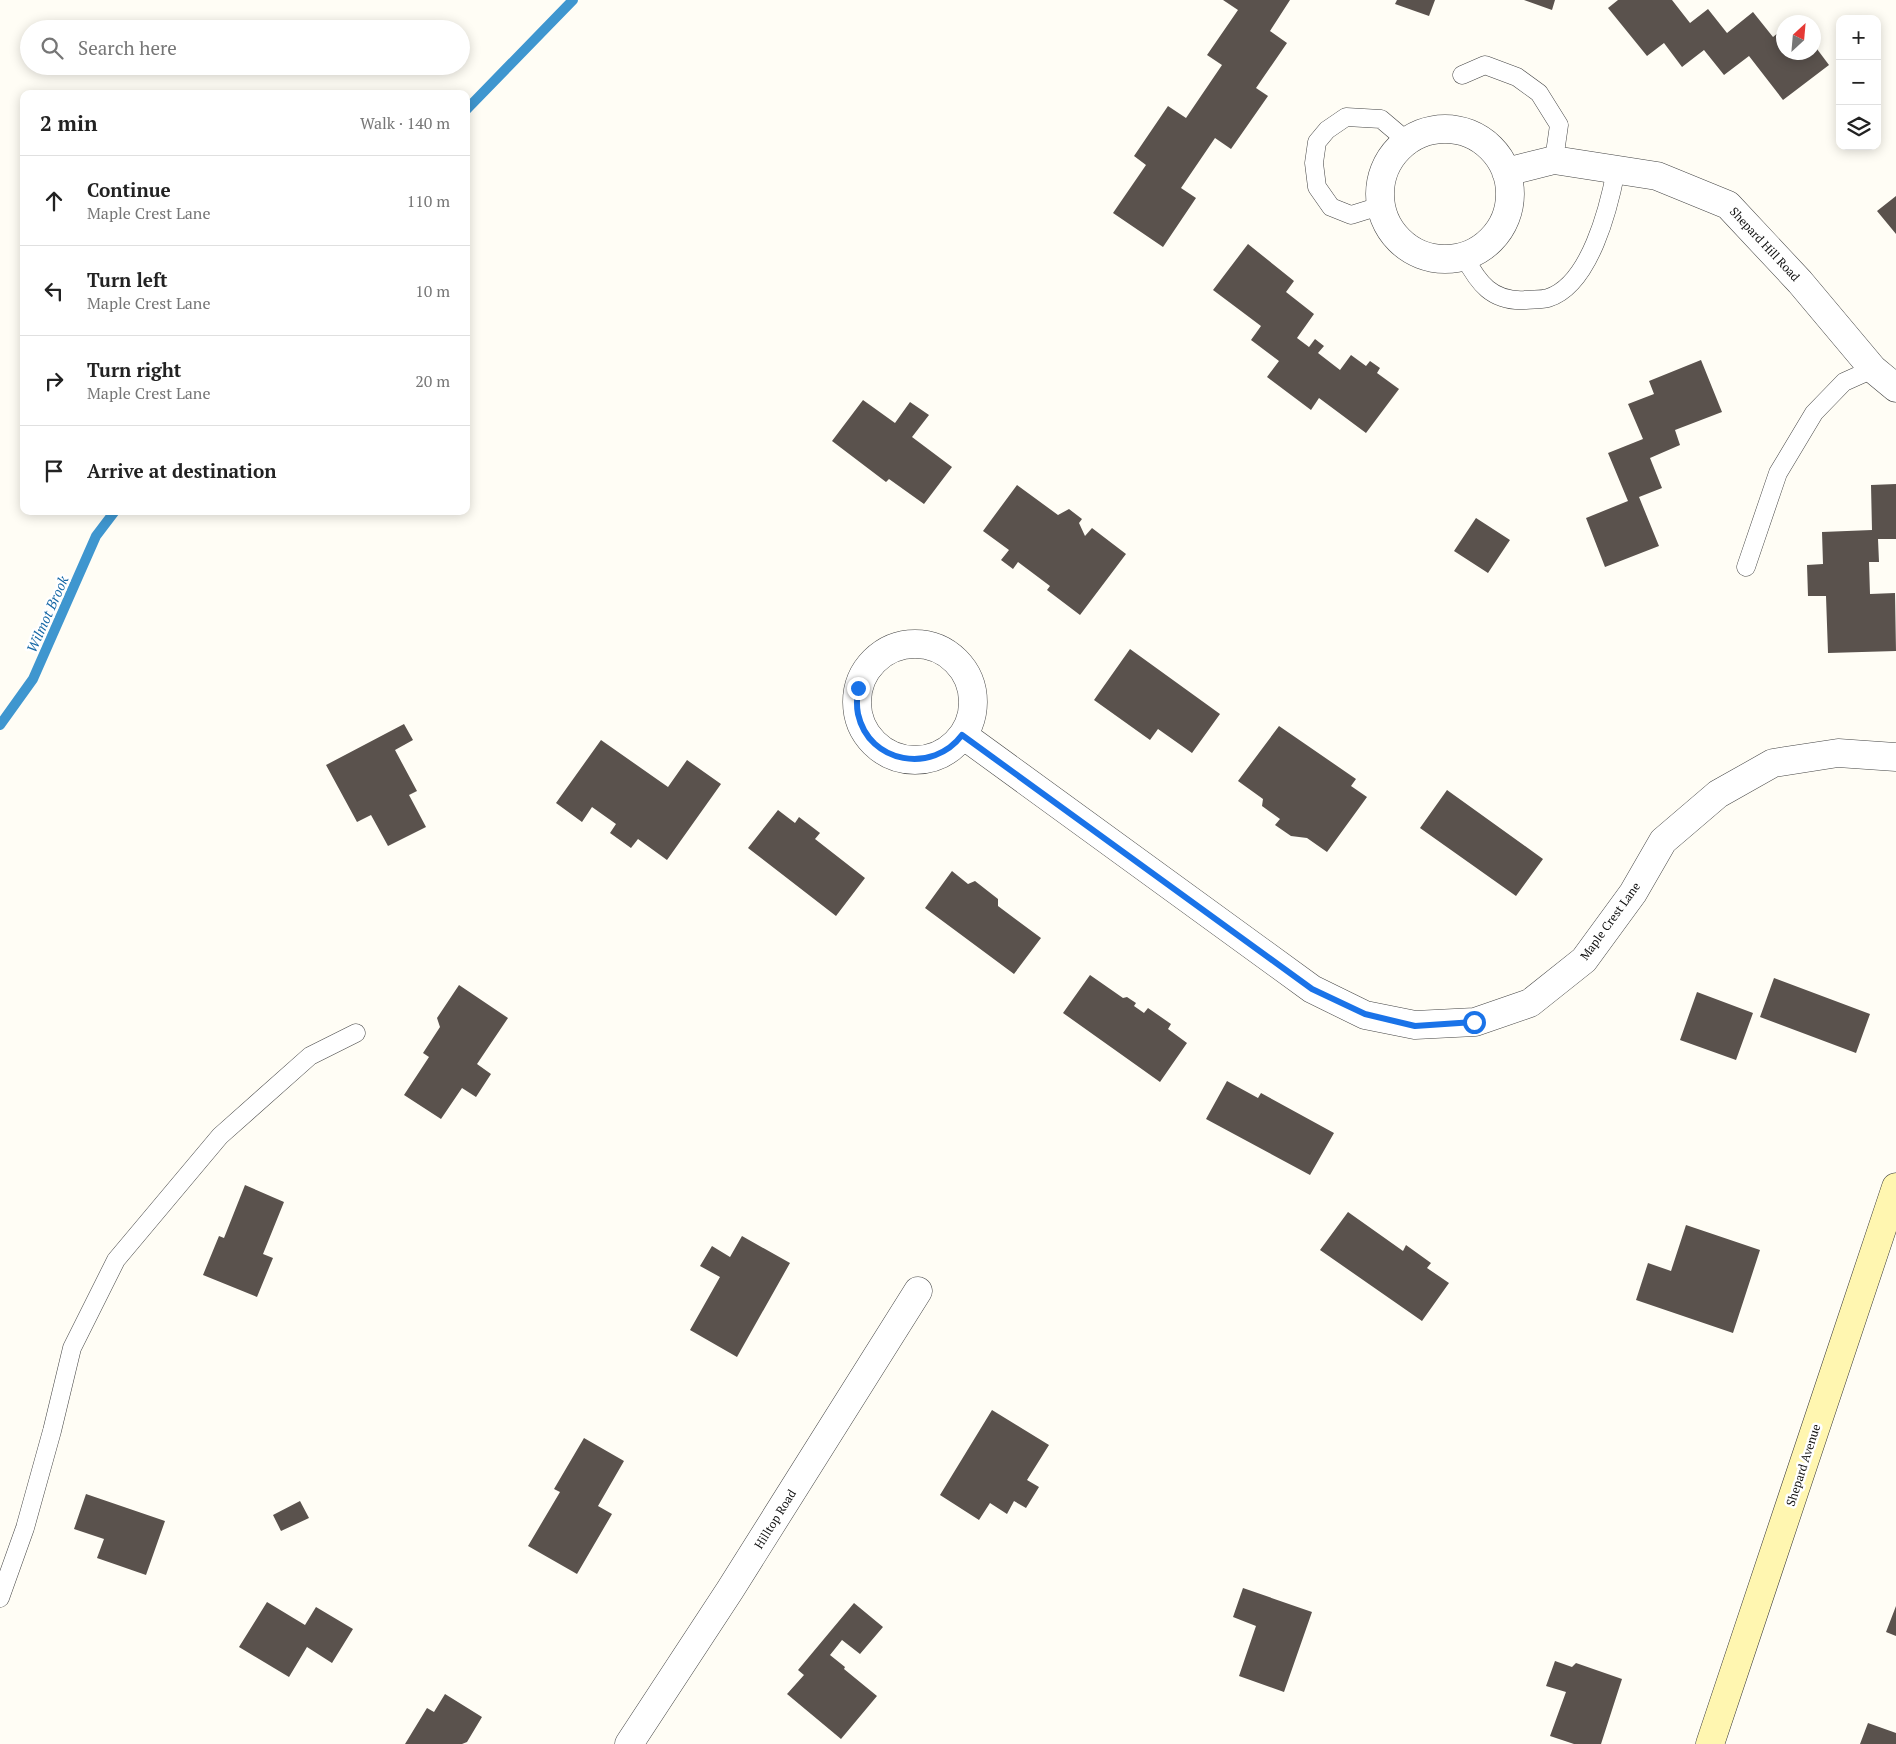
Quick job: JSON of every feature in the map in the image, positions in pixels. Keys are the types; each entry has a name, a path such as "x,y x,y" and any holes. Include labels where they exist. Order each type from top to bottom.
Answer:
{"main road":[{"name":"Shepard Avenue","path":"1710,1744 1896,1187"}],"street":[{"path":"1444,129 1464,132 1482,140 1496,154 1506,172 1510,193 1507,214 1498,232 1483,247 1464,256 1442,259 1421,255 1402,244 1388,226 1380,206 1380,188 1384,170 1393,153 1407,141 1424,132 1444,129"},
{"name":"Shepard Hill Road","path":"1506,172 1554,160 1657,176 1728,204 1800,282 1873,369 1896,388"},
{"path":"907,644 928,645 948,654 962,668 969,681 972,694 971,716 962,735 948,749 928,758 908,759 894,756 882,749 867,735 858,715 856,701 858,688 867,668 887,650 907,644"},
{"name":"Maple Crest Lane","path":"962,735 1312,989 1365,1014 1415,1026 1474,1022 1530,1003 1584,960 1633,893 1663,841 1718,794 1773,763 1838,753 1896,757"},
{"name":"Hilltop Road","path":"629,1744 730,1590 918,1291"}],"lane":[{"path":"1462,75 1485,65 1517,77 1539,93 1559,125 1554,160"},
{"path":"1380,206 1351,216 1331,207 1317,187 1314,163 1317,142 1327,130 1346,118 1380,119 1407,141"},
{"path":"1464,256 1476,278 1491,291 1511,301 1548,298 1568,287 1582,267 1596,241 1612,192 1616,170"},
{"path":"1746,567 1778,473 1814,413 1844,382 1873,369"},
{"path":"0,1598 25,1528 52,1431 72,1348 116,1260 220,1136 310,1056 356,1033"}],"building":[{"path":"1223,0 1290,0 1270,31 1287,43 1256,88 1268,96 1231,149 1215,138 1181,188 1196,198 1163,247 1113,213 1146,165 1134,156 1168,106 1186,118 1222,65 1207,55 1238,10"},
{"path":"1397,0 1435,0 1429,16 1395,4"},
{"path":"1524,0 1555,0 1552,10"},
{"path":"1618,0 1672,0 1690,23 1708,9 1727,33 1753,12 1773,37 1776,35 1776,60 1821,60 1821,54 1829,65 1783,100 1749,56 1724,75 1704,50 1682,67 1664,43 1647,56 1608,8"},
{"path":"1896,196 1896,234 1877,211"},
{"path":"1248,244 1294,281 1286,292 1314,314 1297,338 1309,347 1315,339 1324,346 1318,353 1340,370 1351,355 1366,366 1370,361 1380,368 1377,373 1399,389 1366,433 1319,398 1311,410 1267,377 1279,361 1251,340 1261,326 1213,290"},
{"path":"1701,360 1722,412 1675,430 1680,445 1650,458 1662,488 1639,497 1659,546 1605,567 1586,518 1628,501 1608,453 1643,439 1628,404 1654,394 1649,381"},
{"path":"863,400 895,423 910,402 929,415 912,437 952,467 924,504 889,479 886,482 832,441"},
{"path":"1896,484 1896,539 1878,539 1879,562 1869,562 1870,594 1895,593 1896,651 1828,653 1826,596 1808,596 1807,565 1823,564 1822,532 1872,530 1871,485"},
{"path":"1017,485 1058,515 1069,509 1082,519 1079,523 1085,536 1092,528 1126,554 1080,615 1047,590 1050,586 1018,562 1013,569 1001,560 1009,550 983,531"},
{"path":"1476,518 1510,540 1488,573 1454,551"},
{"path":"1130,649 1220,714 1192,753 1158,729 1150,740 1094,700"},
{"path":"404,724 413,740 395,750 417,791 409,795 426,827 388,846 371,815 357,822 326,765"},
{"path":"1279,726 1356,779 1351,786 1367,797 1327,852 1307,838 1291,836 1275,825 1280,819 1262,806 1263,799 1238,781"},
{"path":"601,740 668,787 687,760 721,784 667,860 638,839 631,848 610,833 616,824 592,807 582,822 556,803"},
{"path":"1447,790 1543,859 1516,896 1420,828"},
{"path":"778,810 795,823 799,817 820,833 815,839 865,878 836,916 748,848"},
{"path":"952,871 968,884 975,881 998,899 998,906 1041,938 1014,974 925,908"},
{"path":"1090,975 1123,998 1127,997 1136,1003 1134,1006 1144,1013 1148,1008 1171,1024 1168,1029 1187,1043 1160,1082 1063,1013"},
{"path":"1774,978 1870,1014 1856,1053 1760,1017"},
{"path":"459,985 508,1018 477,1064 491,1074 476,1097 462,1088 441,1119 404,1095 429,1057 423,1053 440,1027 437,1018"},
{"path":"1697,992 1753,1013 1736,1060 1680,1040"},
{"path":"1227,1081 1258,1098 1261,1093 1334,1133 1310,1175 1206,1119"},
{"path":"245,1185 284,1202 263,1254 273,1258 257,1297 203,1275 219,1236 224,1238"},
{"path":"1348,1212 1403,1251 1406,1245 1431,1263 1427,1268 1449,1283 1422,1321 1320,1250"},
{"path":"1686,1225 1760,1250 1733,1333 1636,1300 1648,1263 1671,1271"},
{"path":"742,1236 790,1263 737,1357 690,1330 720,1277 700,1266 712,1246 730,1257"},
{"path":"992,1410 1049,1445 1027,1480 1039,1487 1026,1508 1014,1501 1007,1514 990,1503 979,1520 940,1495"},
{"path":"584,1438 624,1461 598,1506 612,1514 577,1574 528,1546 560,1492 554,1489"},
{"path":"86,1494 165,1521 146,1575 97,1558 104,1539 74,1529"},
{"path":"300,1501 309,1518 281,1531 273,1515"},
{"path":"1243,1588 1312,1612 1284,1692 1239,1676 1256,1626 1233,1617"},
{"path":"267,1602 305,1625 316,1607 353,1629 332,1663 307,1647 289,1677 239,1647"},
{"path":"854,1603 883,1627 860,1654 842,1640 830,1655 877,1696 841,1739 787,1694 804,1675 798,1670"},
{"path":"1896,1606 1896,1636 1886,1632"},
{"path":"1555,1661 1572,1667 1576,1663 1622,1679 1601,1744 1574,1744 1550,1736 1566,1692 1546,1686"},
{"path":"445,1694 482,1717 467,1742 462,1744 405,1744 427,1708 434,1712"},
{"path":"1868,1723 1896,1733 1896,1744 1860,1744"}],"waterway":[{"name":"Wilmot Brook","path":"470,106 573,0"},
{"name":"Wilmot Brook","path":"0,725 33,679 96,536 112,515"}],"route":[{"path":"858,688 856,701 860,722 871,740 882,749 894,756 922,760 942,753 962,735 1312,989 1365,1014 1415,1026 1474,1022"}]}
